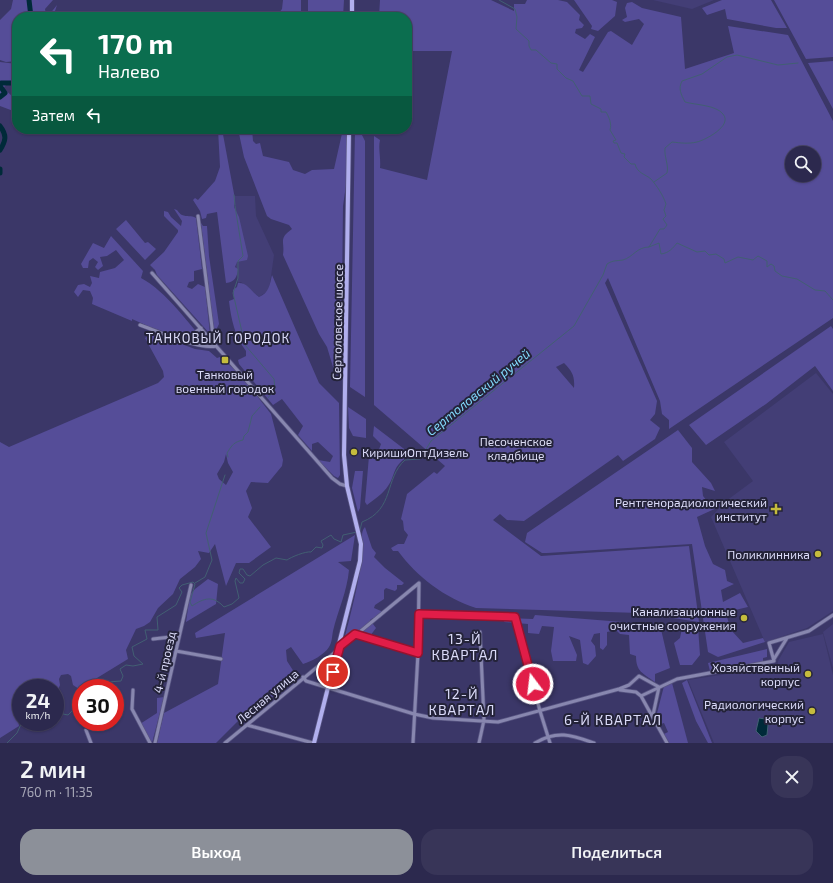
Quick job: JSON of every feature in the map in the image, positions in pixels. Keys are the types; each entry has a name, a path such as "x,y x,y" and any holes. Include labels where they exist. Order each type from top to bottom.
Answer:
{"main road":[{"path":"352,0 352,12"},
{"name":"Сертоловское шоссе","path":"313,743 340,646 359,570 361,552 359,536 347,486 344,451 349,134"}],"street":[{"path":"198,216 215,345"},
{"path":"152,273 332,478 340,484 347,486"},
{"path":"140,325 194,344 211,348 215,345"},
{"path":"194,344 192,335 201,328"},
{"name":"Лесная улица","path":"225,743 340,646 419,583 419,614"},
{"name":"4-й проезд","path":"156,743 191,585"},
{"path":"413,743 419,614 515,617 550,743"},
{"path":"774,659 769,643 809,631 833,615"},
{"path":"479,743 484,720 480,632"},
{"path":"355,634 418,653"},
{"path":"153,640 179,636"},
{"path":"641,696 676,679 774,661 787,638"},
{"path":"176,651 221,658"},
{"path":"303,678 306,681 414,714 433,718 498,722 619,689 629,685 639,676 659,687"},
{"path":"652,716 659,687"},
{"path":"619,689 636,692 641,696 667,743"},
{"path":"133,690 132,709 150,743"},
{"path":"247,725 313,743"},
{"path":"86,731 91,743"},
{"path":"535,743 548,735 564,734 594,743"}],"shaded area":[{"path":"653,0 714,0 692,9"},
{"path":"234,196 255,196 256,216 274,255 269,290 259,297 241,282 238,283 235,260"},
{"name":"Рентгенорадиологический институт","path":"816,373 833,394 833,611 807,628 765,642 711,517 726,501 753,481 724,442"},
{"path":"833,624 833,668 823,632"},
{"path":"823,634 833,675 833,743 714,743 688,680 778,666 778,661 789,642"}],"green space":[{"path":"13,0 53,0 45,9 46,12 12,12 12,61 6,62 0,60 0,20 11,9"},
{"path":"283,0 301,0 301,12 280,12 282,9"},
{"path":"308,0 344,0 343,12 308,12"},
{"name":"Песоченское кладбище","path":"380,0 491,0 514,11 514,4 525,4 527,0 558,0 567,2 580,15 579,20 584,25 582,28 576,29 575,33 585,39 590,34 595,37 579,70 583,72 608,32 611,31 632,45 644,24 639,19 625,22 622,20 627,17 625,8 627,3 632,2 642,8 681,17 685,69 734,53 728,26 788,35 833,121 833,318 669,429 669,420 662,414 660,401 608,278 605,283 657,401 655,414 650,420 660,428 655,439 623,461 618,455 524,521 507,520 500,514 493,520 541,556 689,546 699,622 640,613 476,608 453,599 432,586 406,561 398,551 393,551 391,548 398,544 404,544 408,535 404,530 403,521 401,519 407,494 434,472 437,474 445,466 374,405 374,136 380,140 380,168 427,180 452,51 412,51 412,12 379,12","holes":["564,363 572,374 574,388 556,367"]},
{"path":"574,0 612,0 617,2 615,16 598,31 591,29 592,26"},
{"path":"722,0 771,0 787,28 776,28 727,19 725,9 707,15 702,8"},
{"path":"774,0 833,0 833,57 806,59"},
{"path":"57,5 55,12 51,12"},
{"path":"833,61 833,109 808,63"},
{"path":"0,62 12,63 12,84 6,85 3,88 12,96 12,110 0,106"},
{"path":"218,134 223,134 235,199 234,207 239,217 248,256 247,260 237,262 235,267 238,269 236,277 232,282 226,283 217,212 207,214 206,218 202,219 200,211 193,200 195,198 198,200 215,181 220,167"},
{"path":"239,134 252,134 253,141 256,144 260,143 263,156 289,162 293,170 305,174 312,170 334,169 342,134 346,134 346,185 343,206 341,379 333,367 327,347 319,334 283,255 283,240 285,235 292,229 289,225 271,219 267,216 244,157"},
{"path":"355,134 362,134 365,141 365,397 350,387"},
{"path":"174,209 182,215 196,218 202,269 194,271 194,281 189,282 187,287 192,289 198,284 205,287 210,334 157,275 155,270 150,265 164,252 178,232 178,230 164,216 164,211 168,212 171,217 181,226 182,221"},
{"path":"126,220 145,243 148,242 156,249 145,260 116,229"},
{"path":"201,223 203,226 207,226 209,256 219,324 216,330 214,330"},
{"path":"111,236 143,271 141,278 159,291 168,300 208,346 150,327 132,319 132,321 92,304 93,298 90,291 83,290 78,297 74,292 78,285 84,284 90,287 92,283 90,276 99,278 100,272 115,268 124,260 116,250 107,256 100,257 103,266 98,270 95,267 98,262 93,258 89,261 88,268 83,268 81,264 93,243 104,248"},
{"path":"272,275 319,383 339,403 340,475 338,478 318,460 330,462 333,456 318,442 312,444 312,451 298,435 303,426 282,399 273,405 239,364 238,360 246,356 246,351 236,334 232,321 229,301 234,299 233,290 237,287 238,283 241,283 247,286 259,297 267,291"},
{"path":"831,326 833,329 833,391 815,366 766,404 706,445 689,425"},
{"path":"152,333 195,349 209,351 217,358 220,357 241,375 271,414 283,460 282,466 268,483 251,482 246,491 252,508 248,517 271,547 249,563 236,563 226,586 215,544 209,553 198,551 201,559 195,567 180,579 173,594 158,608 150,622 136,629 126,650 128,659 95,679 72,679 72,680 71,676 68,674 61,675 59,679 12,679 12,730 0,738 0,442 9,447 158,383 164,377 163,371 145,338","holes":["226,454 228,463 233,472 226,485 219,479 217,474 224,462"]},
{"path":"348,407 366,419 366,438 353,436 349,428"},
{"path":"374,426 412,455 400,463 388,486 380,495 367,505 365,502 369,456 377,455 381,444 373,436"},
{"path":"678,430 692,448 692,462 711,483 715,491 702,487 703,496 707,501 724,499 721,506 697,517 705,546 713,564 725,570 727,581 734,584 721,590 723,602 740,593 748,607 735,610 727,617 731,630 743,643 763,638 765,642 718,657 708,652 692,544 542,553 525,542 527,533"},
{"path":"355,471 363,471 360,508 358,512 352,488"},
{"path":"365,527 372,548 376,553 374,557 404,583 402,585 397,585 397,589 395,591 386,588 384,590 384,599 375,605 374,608 381,611 383,615 380,618 373,618 370,620 376,628 370,636 353,632 345,636 359,575 362,551 362,532"},
{"path":"355,535 351,561 338,562 349,570 330,645 327,650 318,657 303,664 291,647 286,650 287,661 296,675 257,711 239,720 216,743 157,743 164,713 218,684 225,633 196,638 195,633"},
{"path":"208,579 218,584 216,604 186,622 190,595"},
{"path":"535,615 660,625 670,668 655,674 655,682 641,672 637,666 636,656 630,654 629,635 620,634 616,630 607,632 607,645 603,650 600,648 600,633 594,634 591,641 595,646 596,656 588,665 583,663 580,640 569,636 577,655 576,661 553,661 551,651 554,627 542,626 539,634 528,633 528,624 504,622 506,618 533,619"},
{"path":"698,627 700,655 692,665 680,665 674,643 680,638 682,628"},
{"path":"767,649 767,657 763,658 763,664 710,671 708,663"},
{"path":"687,680 712,743 708,743 696,721 682,683"},
{"path":"672,683 688,743 669,743 664,734 668,732 664,723 661,724 656,717 664,686"},
{"path":"164,697 152,743 150,743 140,724 157,713 157,698"}],"water":[{"path":"759,718 765,719 768,725 767,735 762,737 756,731"}],"waterway":[{"path":"29,0 30,12"},
{"name":"Сертоловский ручей","path":"360,530 362,522 380,510 385,502 394,476 398,468 405,460 420,459 431,441 574,326 603,275 607,264 613,261 623,260 630,257 638,250 649,247 660,229 664,229 667,225 663,219 666,216 664,210 666,204 662,194 651,179 639,171 635,164 631,164 624,157 625,154 621,153 617,143 614,143 613,141 616,140 610,130 609,118 606,112 601,112 601,109 591,104 590,96 582,96 573,81 566,78 557,69 557,64 551,63 536,50 531,50 529,41 516,29 517,17 515,9 499,0"},
{"path":"654,182 667,173 665,148 672,142 694,143 701,141 717,132 724,123 725,119 720,111 706,106 685,102 680,89 682,81 702,74 727,57 737,55 778,65 798,63"},
{"path":"0,97 5,93 0,86 1,83 12,83"},
{"path":"0,126 5,135 4,144 0,150"},
{"path":"234,195 235,205"},
{"path":"235,206 243,256 238,261 238,278 233,293 245,345 274,379 275,389 268,398"},
{"path":"649,247 659,243 661,254 669,251 677,243 697,252 705,251 709,255 716,254 724,259 725,263 738,257 753,260 758,256 767,261 767,267 771,264 774,266 775,271 782,276 797,279 815,290 825,291 833,300"},
{"path":"228,457 227,453 232,446 243,440 244,436 248,432 252,416 260,407"},
{"path":"195,583 205,577 212,560 206,533 225,475"},
{"name":"Сертоловский ручей","path":"122,679 123,676 120,669 126,665 133,666 143,664 134,656 132,647 147,639 145,630 158,630 157,617 176,605 182,592 179,588 182,585 193,582 195,584 190,602 192,606 201,601 212,599 224,607 232,604 239,598 235,581 236,578 240,583 243,583 245,579 239,573 240,569 243,569 247,575 250,576 263,565 276,558 287,560 299,554 311,552 316,547 322,548 323,545 321,541 331,535 334,539 341,542 343,535 357,532"},
{"name":"Сертоловский ручей","path":"64,714 68,715 72,711"},
{"name":"Сертоловский ручей","path":"7,743 18,731"}],"place":[{"name":"Танковый военный городок","path":"225,360"},
{"name":"КиришиОптДизель","path":"354,452"},
{"name":"Рентгенорадиологический институт","path":"776,509"},
{"name":"Поликлинника","path":"818,554"},
{"name":"Канализационные очистные сооружения","path":"744,618"},
{"name":"Хозяйственный корпус","path":"808,674"},
{"name":"Радиологический корпус","path":"812,711"}],"district":[{"name":"ТАНКОВЫЙ ГОРОДОК","path":"218,338"},
{"name":"13-Й КВАРТАЛ","path":"465,646"},
{"name":"12-Й КВАРТАЛ","path":"462,702"},
{"name":"6-Й КВАРТАЛ","path":"613,719"}],"route":[{"path":"333,672 340,646 355,634 418,653 419,614 515,617 533,684"}]}
